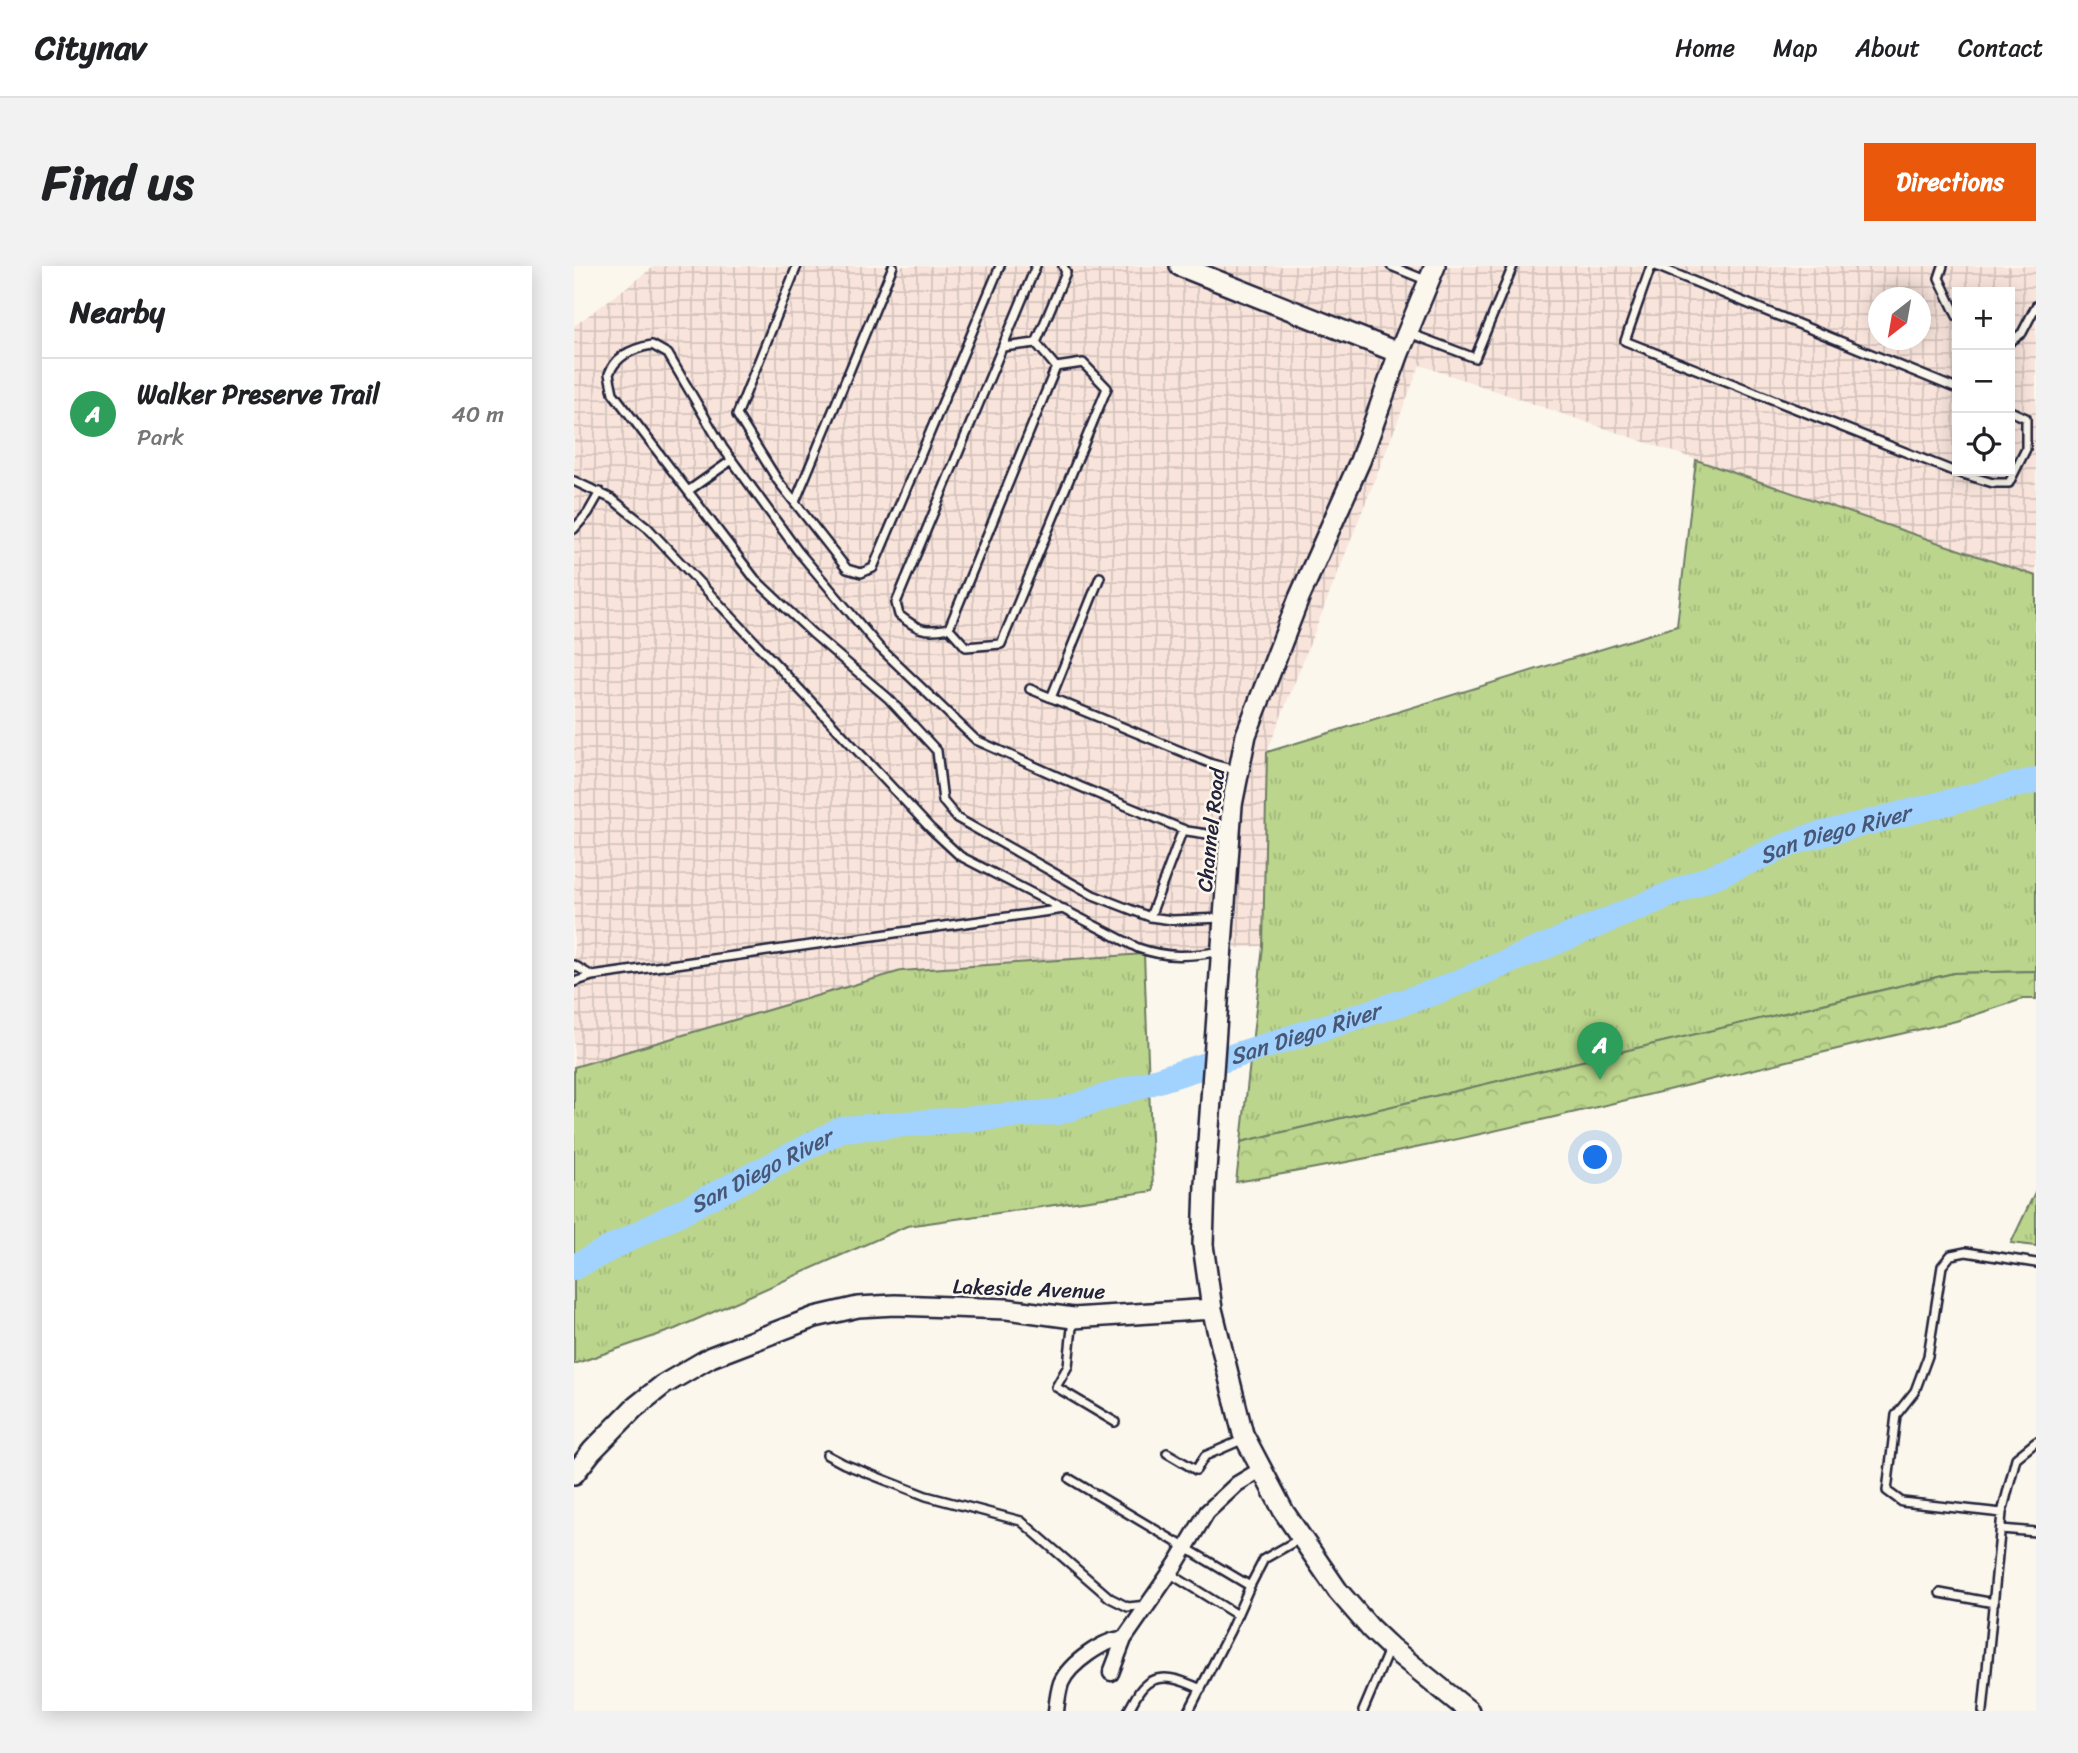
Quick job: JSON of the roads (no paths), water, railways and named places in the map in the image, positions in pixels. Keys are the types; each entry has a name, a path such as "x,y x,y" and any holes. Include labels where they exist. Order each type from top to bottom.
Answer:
{"main road":[{"path":"1180,266 1214,272 1399,353"},
{"name":"Channel Road","path":"1212,1309 1203,1245 1206,1166 1232,806 1239,771 1251,723 1299,598 1360,461 1399,353 1432,274"},
{"name":"Lakeside Avenue","path":"574,1474 592,1451 634,1408 663,1385 711,1357 815,1317 858,1307 895,1305 1007,1310 1073,1318 1212,1309"},
{"path":"1212,1309 1245,1438 1284,1512 1338,1591 1390,1647 1469,1711"}],"street":[{"path":"1111,1674 1124,1639 1207,1512 1237,1484 1262,1469"},
{"path":"1056,1711 1062,1680 1078,1663 1101,1646 1116,1639 1124,1639"}],"lane":[{"path":"797,266 737,415 778,481 848,569 861,573 873,568 1000,266"},
{"path":"795,502 893,266"},
{"path":"949,628 931,632 915,627 899,615 896,603 1037,266"},
{"path":"1036,343 1066,272 1063,266"},
{"path":"1391,266 1432,274"},
{"path":"1408,332 1475,358 1513,266"},
{"path":"1651,266 1625,341 1953,471 1993,483 2009,483 2026,449 2026,418 2015,413"},
{"path":"1656,266 1952,387"},
{"path":"1943,266 1939,278 1952,305"},
{"path":"2015,338 2022,333 2036,306"},
{"path":"1003,346 1036,343"},
{"path":"1036,343 1056,367"},
{"path":"1225,918 1183,920 1150,917 1093,895 957,818 943,802 937,751 888,698 812,633 755,579 613,393 609,374 618,359 628,352 652,345 668,354 732,460 798,551 879,647 976,740 1183,829 1230,838"},
{"path":"949,628 966,648 1002,644 1107,388 1083,363 1056,367"},
{"path":"949,628 1056,367"},
{"path":"688,491 732,460"},
{"path":"574,481 600,492 624,507 647,527 960,856 1117,939 1154,953 1191,956 1223,950"},
{"path":"574,529 600,492"},
{"path":"1051,698 1100,577"},
{"path":"1030,689 1212,764 1239,771"},
{"path":"1150,917 1183,829"},
{"path":"574,982 592,976 1064,909"},
{"path":"574,965 592,976"},
{"path":"2002,1513 1902,1502 1887,1491 1896,1415 1914,1391 1928,1356 1942,1266 1951,1255 1966,1252 2036,1263"},
{"path":"1073,1318 1068,1366 1056,1387 1115,1422"},
{"path":"1167,1453 1196,1470 1205,1456 1245,1438"},
{"path":"1983,1711 2002,1513 2016,1458 2036,1442"},
{"path":"827,1455 926,1496 1021,1521 1110,1598 1128,1607 1148,1605"},
{"path":"1070,1479 1250,1586"},
{"path":"2001,1529 2036,1531"},
{"path":"1189,1711 1264,1559 1302,1538"},
{"path":"1169,1573 1237,1615"},
{"path":"1940,1593 1994,1603"},
{"path":"1363,1711 1390,1647"},
{"path":"1128,1711 1142,1688 1158,1679 1184,1681 1201,1689"}],"waterway":[{"name":"San Diego River","path":"574,1267 842,1129 1058,1112 1438,991 1803,839 2036,780"}],"place":[{"name":"Walker Preserve Trail","path":"1600,1080"}]}
